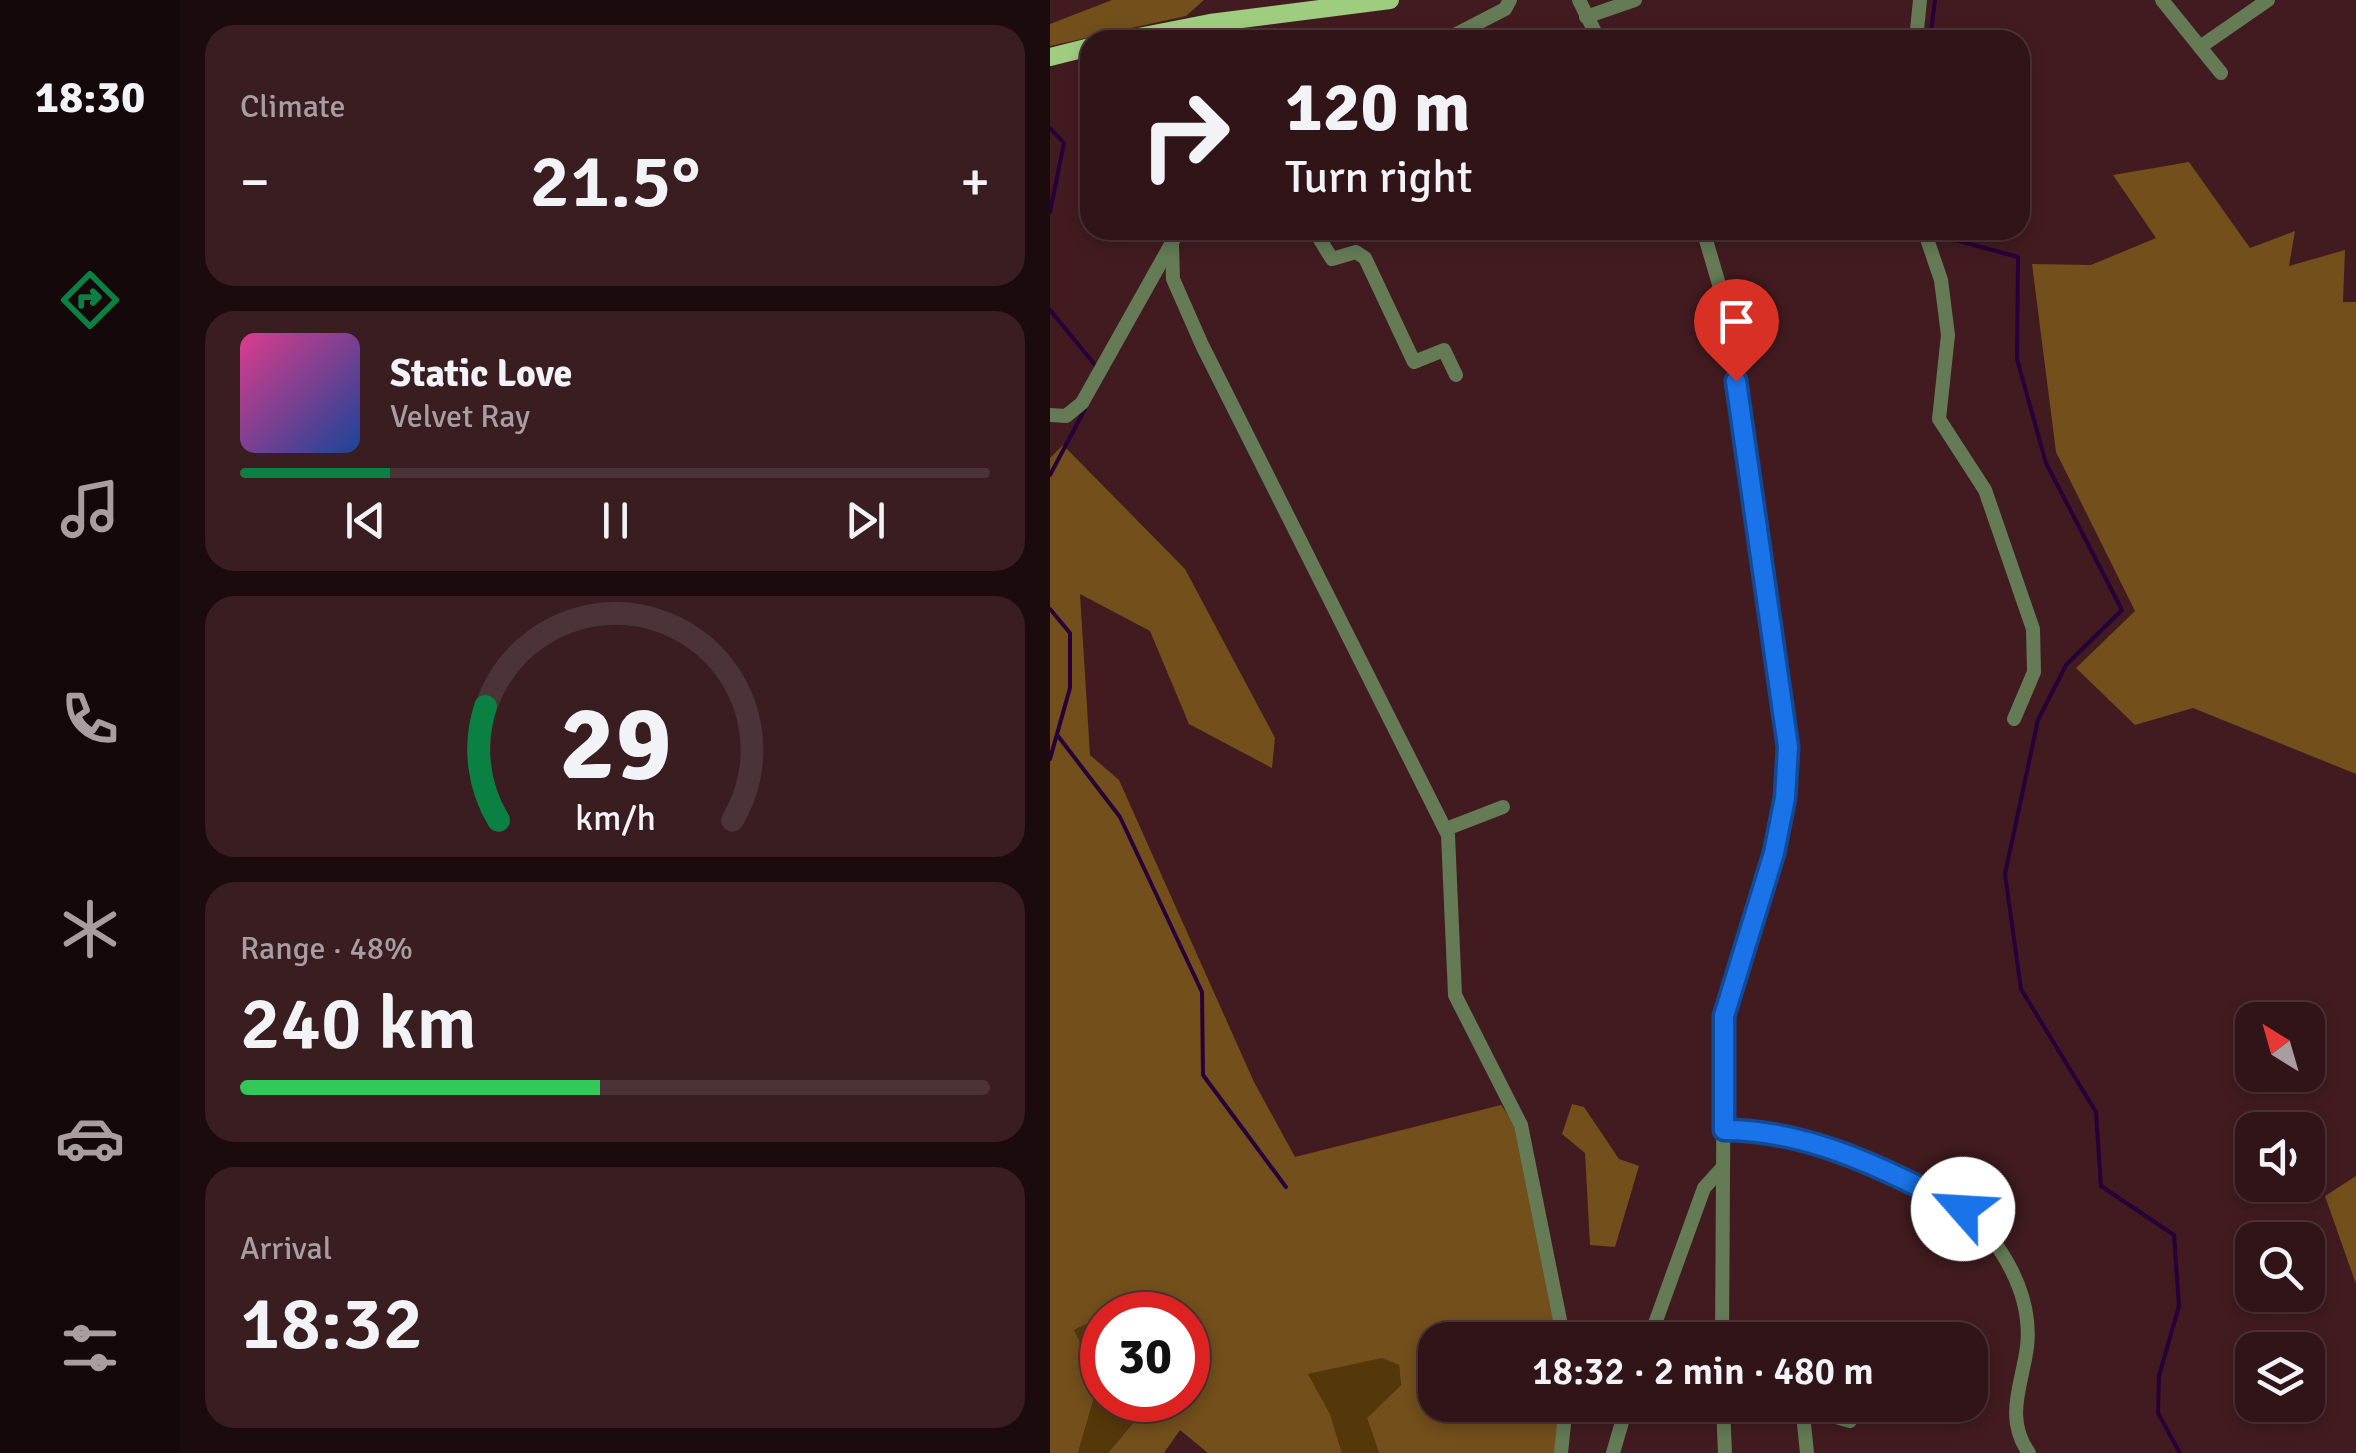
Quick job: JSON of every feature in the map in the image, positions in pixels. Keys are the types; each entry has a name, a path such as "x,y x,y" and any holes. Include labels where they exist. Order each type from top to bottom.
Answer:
{"main road":[{"path":"1174,30 1390,0"},
{"path":"1050,58 1080,50"}],"street":[{"path":"1464,30 1505,9 1510,0"},
{"path":"1579,0 1593,30"},
{"path":"1586,17 1635,0"},
{"path":"1917,30 1920,0"},
{"path":"2162,0 2221,73"},
{"path":"2200,47 2268,0"},
{"path":"1050,414 1066,416 1082,403 1114,338 1175,240"},
{"path":"1320,240 1332,258 1356,252 1365,258 1414,362 1444,350 1456,375"},
{"path":"1707,240 1726,308 1788,747 1777,840 1724,1016 1722,1322"},
{"path":"1928,240 1942,280 1948,335 1940,419 1985,490 2033,629 2034,672 2014,719"},
{"path":"1172,245 1173,279 1202,345 1446,829 1451,848 1455,996 1497,1070 1521,1125 1560,1322"},
{"path":"1446,829 1503,807"},
{"path":"1724,1130 1782,1133 1834,1148 1952,1204 1980,1223 2006,1260 2025,1308 2027,1348 2015,1417 2029,1453"},
{"path":"1656,1322 1686,1248 1704,1188 1722,1166"},
{"path":"1561,1453 1564,1422"},
{"path":"1614,1453 1622,1422"},
{"path":"1724,1422 1725,1453"},
{"path":"1803,1422 1807,1453"}],"shaded area":[{"path":"1112,0 1204,0 1186,16 1123,30 1080,30 1080,39 1050,46 1050,24"},
{"path":"2189,162 2250,248 2295,231 2289,266 2345,250 2343,302 2356,302 2356,774 2193,708 2135,725 2076,668 2135,611 2056,452 2032,264 2091,265 2156,238 2113,175"},
{"path":"1063,445 1185,569 1275,738 1272,768 1189,724 1150,631 1080,594 1090,755 1119,780 1254,1082 1295,1157 1501,1105 1517,1127 1554,1322 1418,1322 1418,1422 1561,1422 1559,1453 1379,1453 1367,1418 1401,1385 1399,1365 1382,1358 1308,1374 1330,1414 1342,1453 1208,1453 1180,1430 1164,1453 1108,1453 1134,1422 1210,1422 1210,1292 1080,1292 1080,1327 1074,1330 1080,1342 1080,1422 1087,1422 1078,1453 1050,1453 1050,458"},
{"path":"1572,1104 1584,1107 1619,1159 1639,1166 1615,1247 1590,1245 1585,1153 1562,1134"},
{"path":"2356,1176 2356,1284 2325,1196"},
{"path":"1382,1357 1399,1365 1401,1385 1367,1418 1379,1453 1342,1453 1330,1414 1308,1374"},
{"path":"1087,1422 1133,1422 1108,1453 1078,1453"}],"waterway":[{"path":"1931,30 1935,0"},
{"path":"1050,128 1064,143 1050,212"},
{"path":"1955,240 2018,257 2017,359 2046,463 2122,610 2066,665 2038,720 2005,874 2021,989 2096,1112 2101,1186 2174,1235 2179,1306 2159,1376 2158,1413 2180,1453"},
{"path":"1050,310 1096,366"},
{"path":"1050,475 1085,409"},
{"path":"1050,609 1070,633 1070,688 1050,759"},
{"path":"1058,736 1120,817 1202,992 1203,1075 1286,1187"}],"route":[{"path":"1736,381 1788,747 1785,798 1774,853 1741,949 1724,1016 1724,1130 1782,1133 1834,1148 1963,1209"}]}
